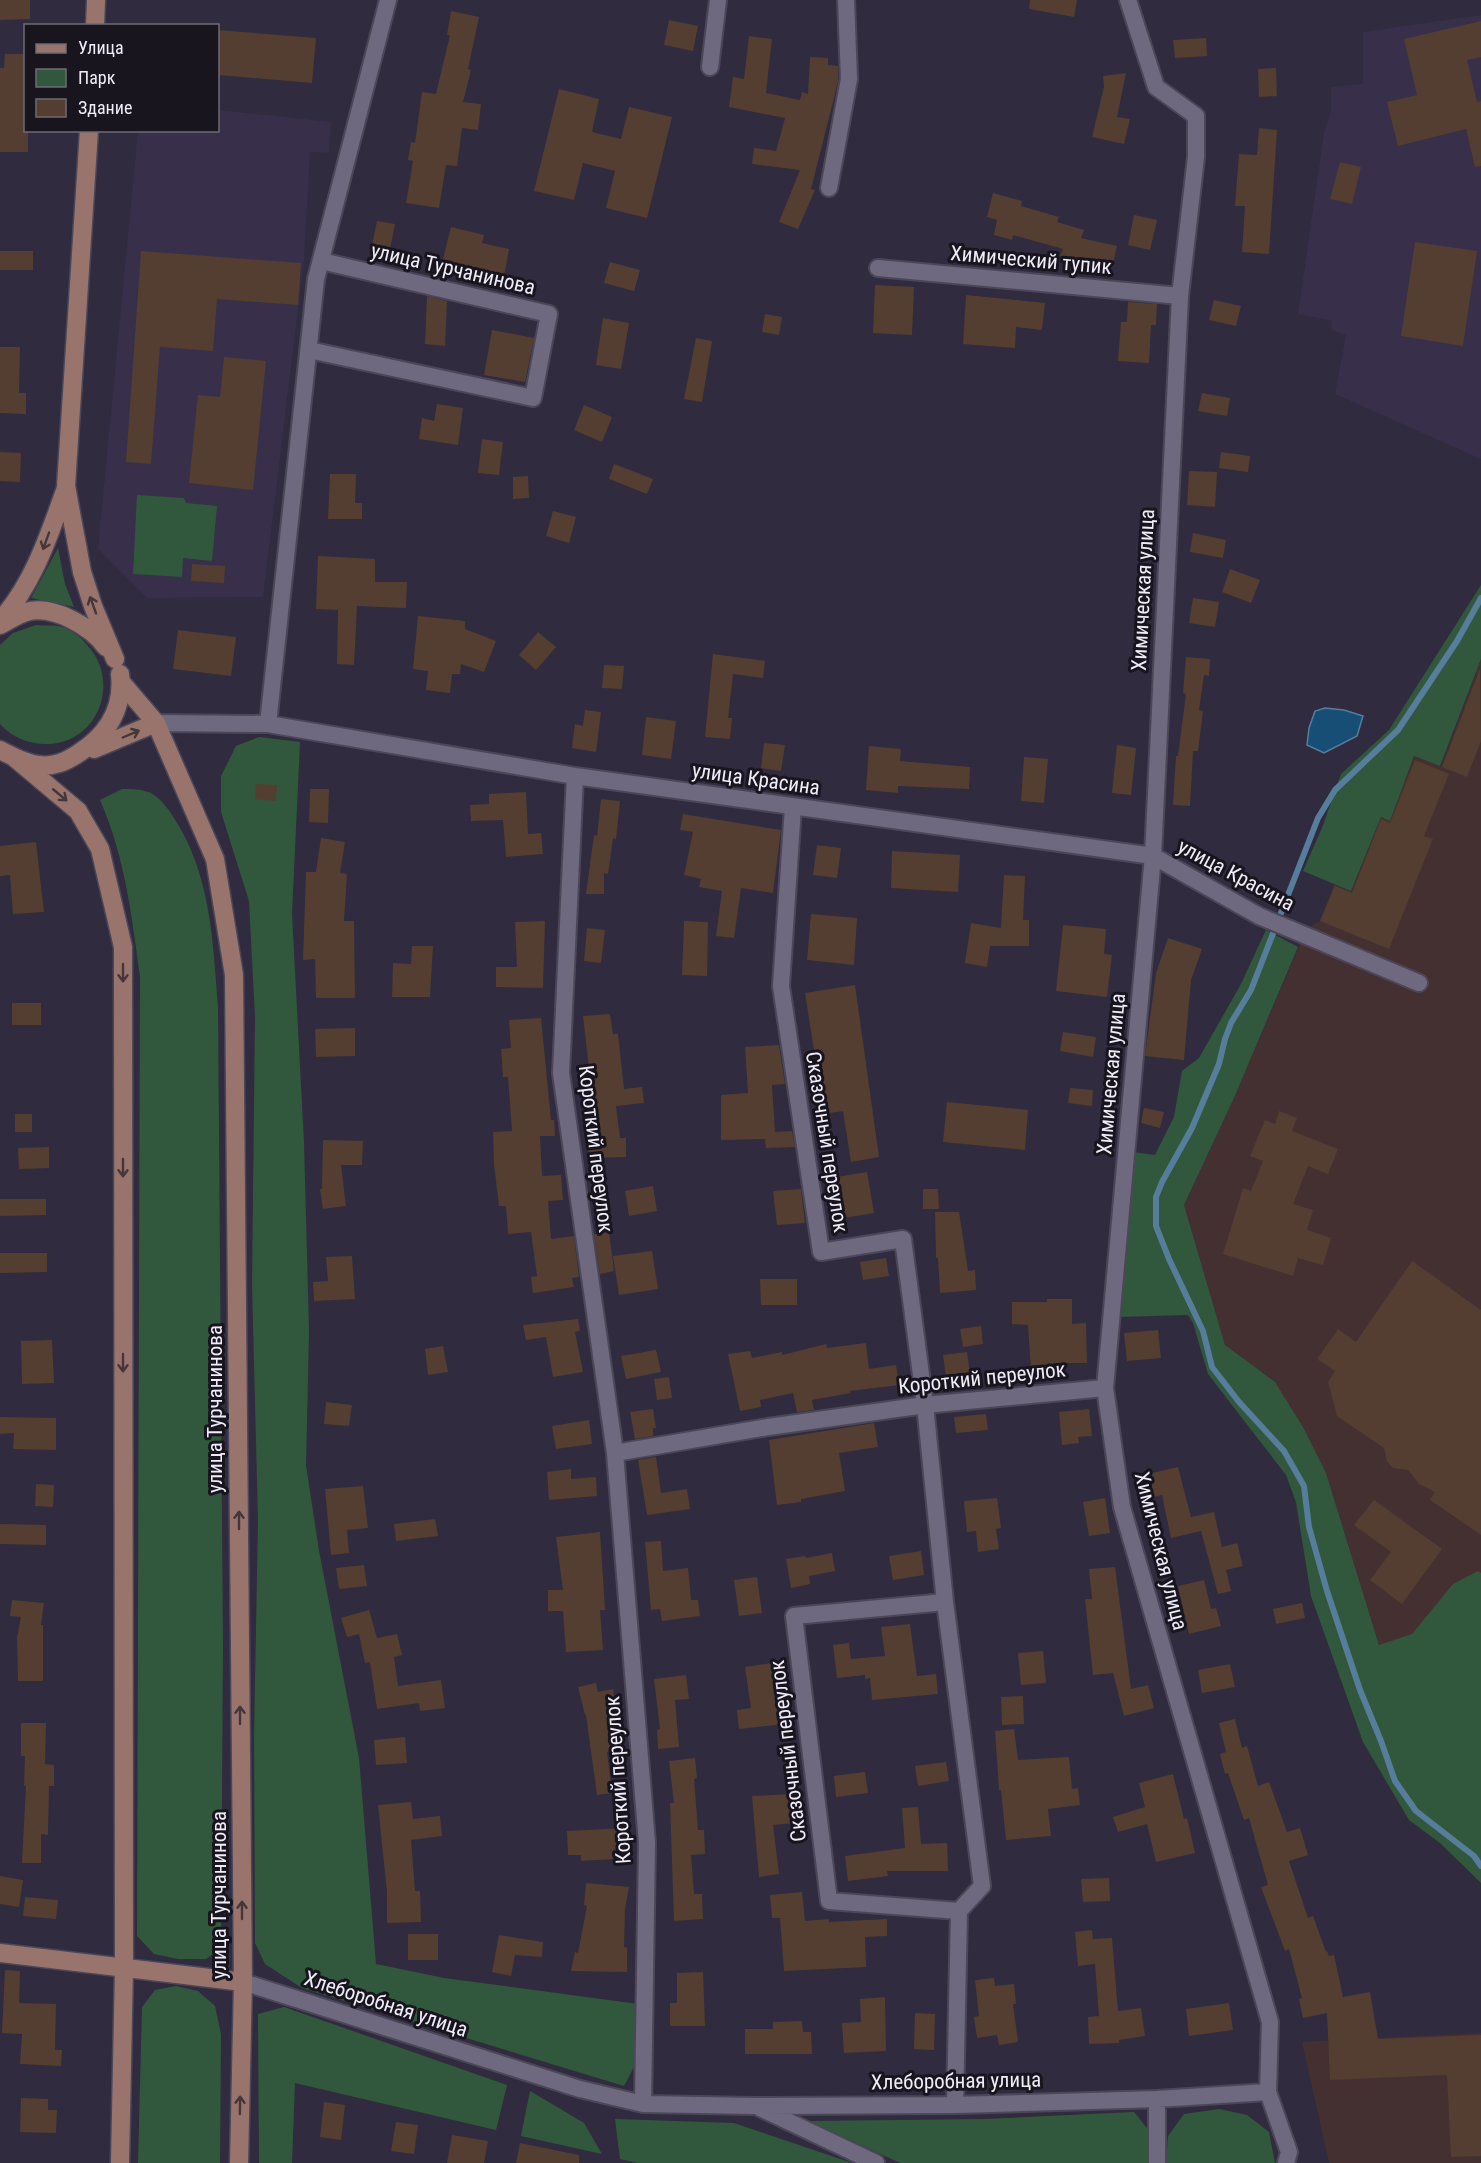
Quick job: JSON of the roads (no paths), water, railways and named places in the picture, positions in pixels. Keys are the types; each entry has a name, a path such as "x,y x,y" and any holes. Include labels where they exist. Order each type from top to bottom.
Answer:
{"street":[{"path":"95,24 96,0"},
{"path":"268,724 316,279 388,0"},
{"path":"710,67 718,0"},
{"path":"829,188 849,79 846,0"},
{"name":"Химическая улица","path":"1128,0 1156,87 1196,116 1196,157 1180,296 1153,856 1105,1388 1122,1507 1270,2022 1268,2092 1291,2159"},
{"path":"7,754 39,765 57,764 67,761 90,747 104,734 115,715 120,682 115,659 82,572 66,486 89,132"},
{"name":"улица Турчанинова","path":"309,350 533,398 549,314 321,261"},
{"name":"Химический тупик","path":"878,268 1180,296"},
{"path":"0,623 40,559 66,486"},
{"path":"0,623 28,612 54,613 81,623 98,636 115,659"},
{"name":"улица Турчанинова","path":"120,682 156,723 215,859 234,975 243,1982 239,2163"},
{"name":"улица Красина","path":"67,761 156,723 268,724 575,776 1153,856 1259,916 1419,983"},
{"path":"7,754 78,811 100,849 123,947 124,1967 120,2163"},
{"name":"Короткий переулок","path":"575,776 561,1073 615,1453 647,1843 643,2104"},
{"name":"Сказочный переулок","path":"793,807 781,986 821,1252 903,1239 925,1405 945,1602 982,1886 959,1911 829,1901 794,1616 945,1602"},
{"name":"Короткий переулок","path":"615,1453 768,1427 925,1405 1105,1388"},
{"path":"955,2105 959,1911"},
{"name":"Хлеборобная улица","path":"0,1953 243,1982 580,2089 643,2104 955,2105 1157,2099 1268,2092"},
{"path":"1157,2099 1157,2163"},
{"name":"Хлеборобная улица","path":"755,2106 876,2163"}],"water":[{"path":"1325,708 1344,710 1363,716 1357,736 1324,753 1307,745 1309,728 1315,711"}],"waterway":[{"path":"1481,598 1457,641 1398,730 1335,790 1318,818 1251,990 1231,1023 1219,1064 1192,1128 1156,1197 1156,1226 1203,1331 1212,1367 1239,1402 1284,1451 1304,1486 1309,1527 1327,1591 1360,1690 1395,1781 1416,1811 1474,1856 1481,1866"}]}
